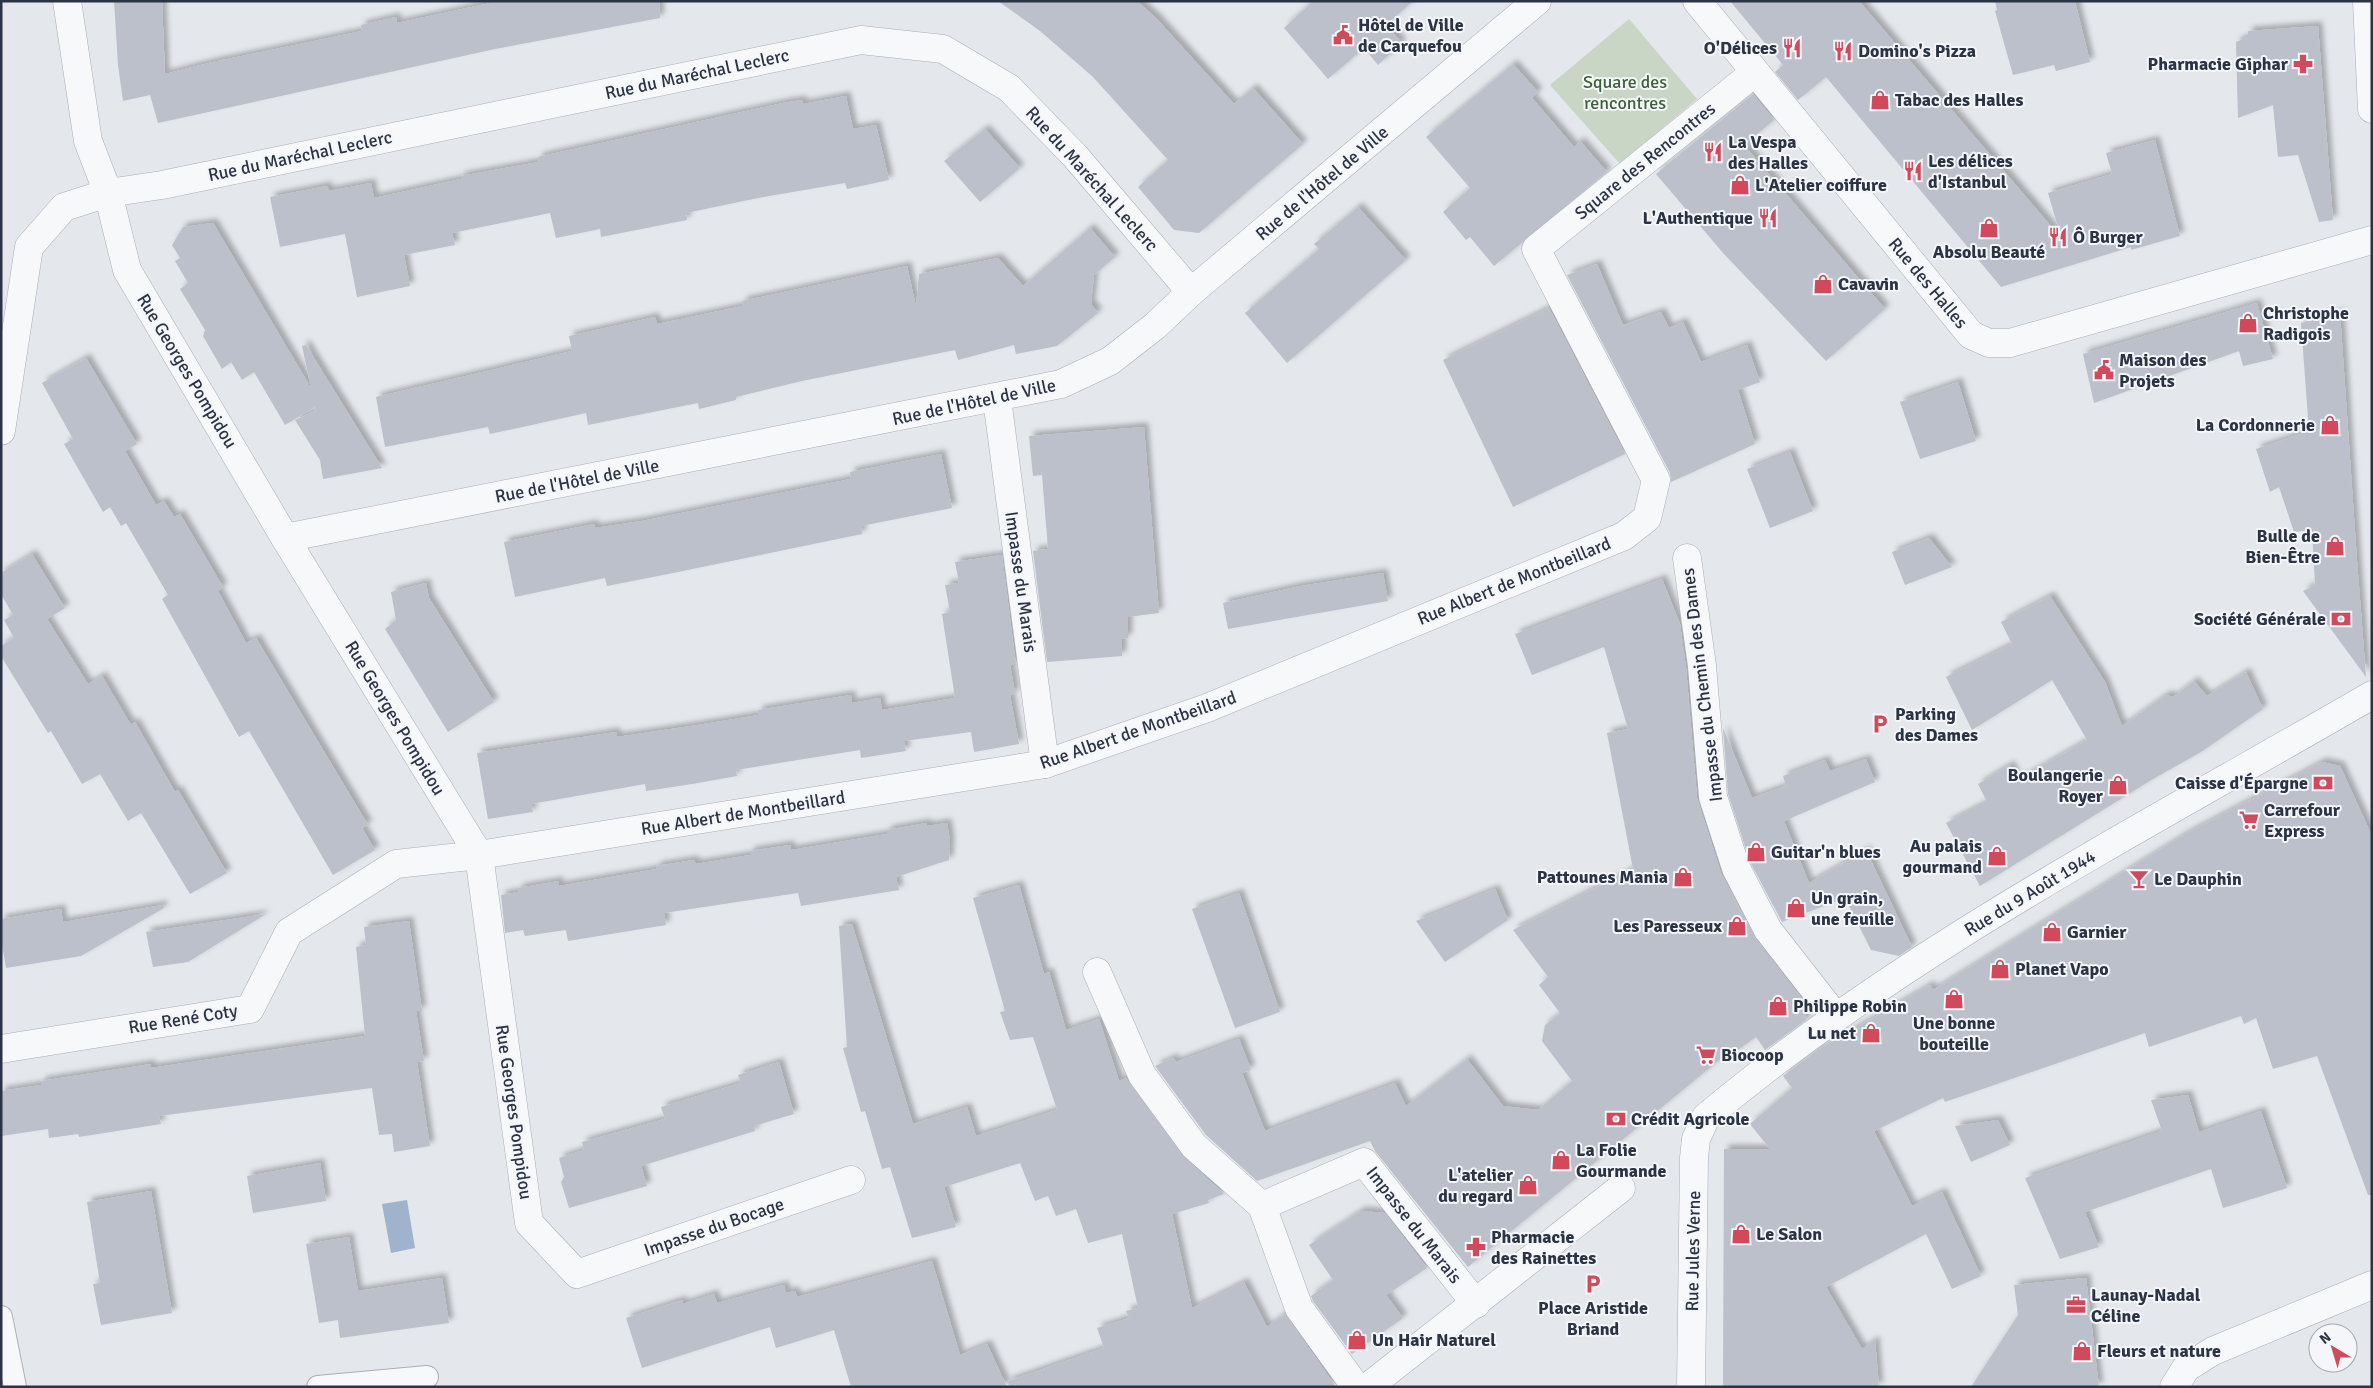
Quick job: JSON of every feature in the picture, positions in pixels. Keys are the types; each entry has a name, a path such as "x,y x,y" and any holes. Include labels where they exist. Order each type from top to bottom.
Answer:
{"street":[{"name":"Rue Georges Pompidou","path":"67,1 88,141 108,192 127,270 285,538 479,855 529,1223 577,1274"},
{"name":"Rue de l'Hôtel de Ville","path":"285,538 997,399 1061,384 1110,361 1155,326 1191,292 1537,1"},
{"name":"Rue des Halles","path":"1697,1 1971,335 1989,343 2010,343 2372,240"},
{"path":"2366,1 2372,109"},
{"name":"Rue du Maréchal Leclerc","path":"108,192 162,185 861,40 943,50 1009,88 1075,156 1191,292"},
{"name":"Square des Rencontres","path":"1647,518 1656,480 1536,250 1754,72"},
{"path":"1,431 29,247 64,206 108,192"},
{"name":"Impasse du Marais","path":"997,399 1045,764"},
{"name":"Rue Albert de Montbeillard","path":"479,855 1045,764 1225,700 1624,536 1647,518"},
{"name":"Impasse du Chemin des Dames","path":"1687,558 1702,666 1713,797 1736,868 1768,930 1836,1017"},
{"name":"Rue du 9 Août 1944","path":"1706,1117 1836,1017 2020,897 2372,695"},
{"name":"Rue René Coty","path":"1,1049 250,1008 289,932 396,864 479,855"},
{"path":"1097,972 1142,1075 1194,1146 1262,1206 1299,1308 1356,1387"},
{"name":"Rue Jules Verne","path":"1691,1387 1694,1158 1696,1139 1706,1117"},
{"name":"Impasse du Marais","path":"1262,1206 1364,1162 1476,1304"},
{"name":"Impasse du Bocage","path":"577,1274 851,1180"},
{"path":"1368,1387 1476,1304 1621,1188"},
{"path":"2174,1386 2186,1368 2213,1351 2372,1285"}],"lane":[{"path":"1,1317 15,1387"},
{"path":"318,1387 427,1377"}],"green space":[{"name":"Square des rencontres","path":"1629,19 1697,99 1620,164 1550,85"}],"water":[{"path":"407,1200 415,1248 391,1253 382,1204"}],"building":[{"path":"114,1 162,1 165,74 362,31 361,25 396,17 397,23 500,1 659,1 660,18 495,49 158,123 150,95 123,101 118,65"},
{"path":"998,1 1137,1 1156,18 1234,104 1253,88 1303,144 1199,233 1174,230 1138,187 1168,160 1093,77 1040,31"},
{"name":"Hôtel de Ville de Carquefou","path":"1313,1 1413,1 1386,25 1402,43 1378,65 1364,48 1328,79 1284,28"},
{"path":"1730,1 1859,1 2061,238 2048,193 2112,174 2106,153 2155,140 2180,236 2131,250 2131,247 2001,287 1826,77 1798,100 1775,72 1783,65"},
{"path":"1995,1 2075,1 2090,62 2056,71 2054,65 2013,75 1995,11 1997,10"},
{"path":"2318,26 2333,220 2319,222 2298,155 2278,157 2273,105 2238,118 2236,42 2248,37 2248,31"},
{"path":"1513,64 1538,92 1532,98 1574,147 1580,141 1607,172 1494,266 1470,237 1466,240 1443,212 1470,188 1426,137"},
{"path":"1753,94 1774,120 1744,145 1885,309 1826,361 1723,253 1656,174"},
{"path":"846,96 853,129 876,125 889,180 847,189 845,183 758,198 686,213 687,220 601,237 600,229 556,238 550,213 452,233 455,245 404,255 410,286 357,297 345,234 280,247 270,197 327,186 329,191 371,183 374,198 461,179 461,176 539,162 538,157 783,103 802,100 803,104"},
{"path":"985,129 1020,168 980,202 944,161"},
{"path":"1358,207 1406,260 1287,363 1245,313 1319,249 1314,244"},
{"path":"213,223 311,388 302,346 306,345 382,468 323,479 320,460 295,420 316,411 315,407 285,425 254,372 242,380 231,362 222,369 203,336 205,330 180,289 188,283 175,261 180,258 172,245 183,227"},
{"path":"1090,228 1115,257 1094,275 1091,304 1098,313 1057,346 1016,354 1014,345 958,360 955,350 802,381 736,397 736,400 699,409 698,403 588,425 586,413 490,434 488,427 385,447 376,397 572,351 569,336 655,317 657,324 743,306 742,301 907,266 916,307 919,274 998,258 1023,286"},
{"path":"1597,264 1623,325 1661,312 1669,328 1683,322 1701,362 1747,345 1760,382 1738,390 1755,444 1671,482 1670,473 1567,275"},
{"path":"2257,303 2273,359 2243,366 2239,351 2094,403 2083,354"},
{"path":"1549,308 1625,454 1513,507 1443,360"},
{"path":"2340,313 2366,677 2303,591 2315,585 2312,530 2294,532 2279,487 2270,492 2256,449 2309,431 2301,323"},
{"path":"86,358 137,444 125,451 156,505 164,501 174,517 180,514 223,587 218,591 246,643 256,638 368,825 362,828 375,850 333,875 249,731 239,737 162,599 168,595 126,523 121,526 110,507 103,512 64,444 73,439 42,383"},
{"path":"1958,382 1976,441 1920,459 1900,402"},
{"path":"1144,427 1159,613 1128,617 1128,638 1122,639 1122,656 1047,662 1033,551 1048,549 1042,475 1033,476 1029,436"},
{"path":"1790,452 1813,511 1770,528 1747,469"},
{"path":"941,454 952,508 861,526 862,534 673,573 607,586 605,578 515,597 504,542 594,524 595,528 642,521 851,479 850,472"},
{"path":"1929,538 1952,567 1905,585 1892,552"},
{"path":"32,554 65,608 47,619 88,684 102,676 131,725 135,722 175,792 178,790 227,873 190,894 141,813 128,821 100,774 82,784 51,731 48,733 1,656 1,646 14,638 4,620 13,615 1,594 1,573"},
{"path":"1002,555 1016,665 1010,665 1015,693 1010,695 1019,744 974,752 971,732 904,741 906,751 861,758 860,750 736,770 737,776 646,791 645,784 531,804 533,812 488,819 477,753 616,732 617,737 698,725 759,715 758,710 851,695 852,703 880,698 882,710 955,698 942,614 950,612 945,585 959,583 955,562"},
{"path":"1383,573 1388,601 1228,629 1223,603 1301,586"},
{"path":"1662,579 1680,624 1686,668 1697,798 1721,873 1756,939 1803,1000 1806,1020 1765,1050 1756,1037 1724,1060 1724,1056 1468,1267 1375,1151 1370,1141 1257,1181 1206,1135 1155,1066 1173,1058 1176,1062 1239,1039 1251,1070 1242,1073 1265,1131 1395,1083 1406,1106 1467,1059 1503,1106 1538,1110 1572,1081 1542,1041 1545,1025 1560,1013 1539,985 1548,977 1513,930 1633,869 1607,733 1628,729 1604,647 1532,675 1515,634"},
{"path":"426,583 429,598 494,702 448,732 385,629 396,620 391,592"},
{"path":"2050,596 2105,682 2122,726 2166,695 2173,697 2194,681 2207,696 2246,672 2263,709 2201,752 2153,779 1980,886 1946,823 1987,802 1978,784 2010,765 2018,780 2087,740 2052,680 1972,730 1946,677 2012,644 2001,622"},
{"path":"1723,728 1752,798 1786,786 1783,776 1825,760 1830,771 1866,759 1875,782 1784,821 1809,883 1866,850 1912,947 1899,956 1871,950 1845,898 1782,922 1750,862 1728,794"},
{"path":"2322,762 2340,766 2372,836 2372,1195 2368,1195 2317,1056 2273,1069 2256,1018 2244,1024 2241,1016 2149,1047 2145,1033 1945,1102 1943,1098 1874,1131 1912,1206 1942,1192 1981,1276 1952,1289 1926,1234 1826,1287 1862,1349 1875,1340 1879,1387 1723,1387 1724,1149 1770,1149 1750,1124 1792,1088 1783,1076 1816,1051 1930,985 1933,990 2184,835"},
{"path":"927,823 927,826 947,823 950,841 949,860 896,877 899,890 801,906 798,893 664,913 666,925 568,941 566,930 525,936 523,930 505,933 501,895 519,892 518,888 559,881 559,886 657,869 656,866 694,860 696,864 750,855 750,851 790,845 791,850 887,834 887,830"},
{"path":"1019,885 1044,974 1049,972 1066,1030 1099,1019 1119,1081 1126,1078 1182,1155 1224,1194 1208,1200 1209,1203 1172,1214 1192,1308 1244,1282 1267,1327 1285,1314 1336,1387 1009,1387 1008,1381 1104,1348 1097,1328 1129,1318 1126,1311 1138,1308 1122,1234 1088,1243 1076,1209 1056,1216 1048,1196 1035,1201 1020,1163 944,1187 956,1227 912,1238 890,1167 882,1169 865,1111 861,1112 843,1048 847,1047 839,926 852,924 913,1124 967,1107 976,1136 1057,1110 1033,1037 1010,1040 1000,1012 1005,1011 973,898"},
{"path":"1495,889 1508,920 1445,962 1416,921"},
{"path":"1239,893 1280,1012 1235,1028 1192,909"},
{"path":"163,905 164,908 81,956 6,968 1,939 1,919 61,909 63,922"},
{"path":"266,914 188,962 153,967 146,932"},
{"path":"409,921 422,1011 416,1011 424,1061 417,1062 430,1146 394,1152 392,1134 379,1135 372,1088 159,1116 161,1124 79,1137 78,1134 49,1138 48,1129 1,1136 1,1091 41,1085 41,1081 151,1064 151,1068 365,1036 356,947 366,945 364,927"},
{"path":"779,1062 794,1114 754,1126 755,1131 641,1166 647,1186 569,1208 561,1182 564,1177 559,1158 584,1150 582,1142 665,1119 661,1107 741,1083 738,1075"},
{"path":"2188,1095 2199,1132 2261,1111 2287,1188 2223,1208 2211,1169 2085,1212 2099,1247 2060,1259 2025,1178 2162,1131 2151,1100"},
{"path":"1998,1120 2010,1145 1971,1162 1955,1126"},
{"path":"320,1163 326,1201 253,1213 247,1176"},
{"path":"151,1191 172,1313 101,1325 93,1284 100,1283 87,1202"},
{"path":"1361,1211 1385,1213 1427,1268 1386,1295 1403,1318 1352,1354 1311,1296 1333,1280 1309,1245"},
{"path":"349,1237 358,1291 442,1278 449,1323 340,1338 338,1320 319,1323 306,1244"},
{"path":"932,1261 960,1355 987,1344 1007,1387 851,1387 834,1330 776,1348 770,1327 642,1368 626,1318 682,1300 683,1304 714,1294 717,1303 784,1285 786,1293 795,1291 797,1297"},
{"path":"2086,1278 2099,1387 1971,1387 2018,1315 2014,1285"}],"place":[{"name":"Hôtel de Ville de Carquefou","path":"1343,35"},
{"name":"O'Délices","path":"1792,48"},
{"name":"Domino's Pizza","path":"1843,51"},
{"name":"Pharmacie Giphar","path":"2303,64"},
{"name":"Tabac des Halles","path":"1880,100"},
{"name":"La Vespa des Halles","path":"1713,152"},
{"name":"Les délices d'Istanbul","path":"1913,171"},
{"name":"L'Atelier coiffure","path":"1740,185"},
{"name":"L'Authentique","path":"1768,218"},
{"name":"Absolu Beauté","path":"1989,228"},
{"name":"Ô Burger","path":"2058,237"},
{"name":"Cavavin","path":"1823,284"},
{"name":"Christophe Radigois","path":"2248,323"},
{"name":"Maison des Projets","path":"2104,370"},
{"name":"La Cordonnerie","path":"2330,425"},
{"name":"Bulle de Bien-Être","path":"2335,546"},
{"name":"Société Générale","path":"2341,619"},
{"name":"Parking des Dames","path":"1880,724"},
{"name":"Caisse d'Épargne","path":"2323,783"},
{"name":"Boulangerie Royer","path":"2118,785"},
{"name":"Carrefour Express","path":"2249,820"},
{"name":"Guitar'n blues","path":"1756,852"},
{"name":"Au palais gourmand","path":"1997,856"},
{"name":"Pattounes Mania","path":"1683,877"},
{"name":"Le Dauphin","path":"2139,879"},
{"name":"Un grain, une feuille","path":"1796,908"},
{"name":"Les Paresseux","path":"1737,926"},
{"name":"Garnier","path":"2052,932"},
{"name":"Planet Vapo","path":"2000,969"},
{"name":"Une bonne bouteille","path":"1954,999"},
{"name":"Philippe Robin","path":"1778,1006"},
{"name":"Lu net","path":"1871,1033"},
{"name":"Biocoop","path":"1706,1055"},
{"name":"Crédit Agricole","path":"1616,1119"},
{"name":"La Folie Gourmande","path":"1561,1160"},
{"name":"L'atelier du regard","path":"1528,1185"},
{"name":"Le Salon","path":"1741,1234"},
{"name":"Pharmacie des Rainettes","path":"1476,1247"},
{"name":"Place Aristide Briand","path":"1593,1284"},
{"name":"Launay-Nadal Céline","path":"2076,1305"},
{"name":"Un Hair Naturel","path":"1357,1340"},
{"name":"Fleurs et nature","path":"2082,1351"}]}
